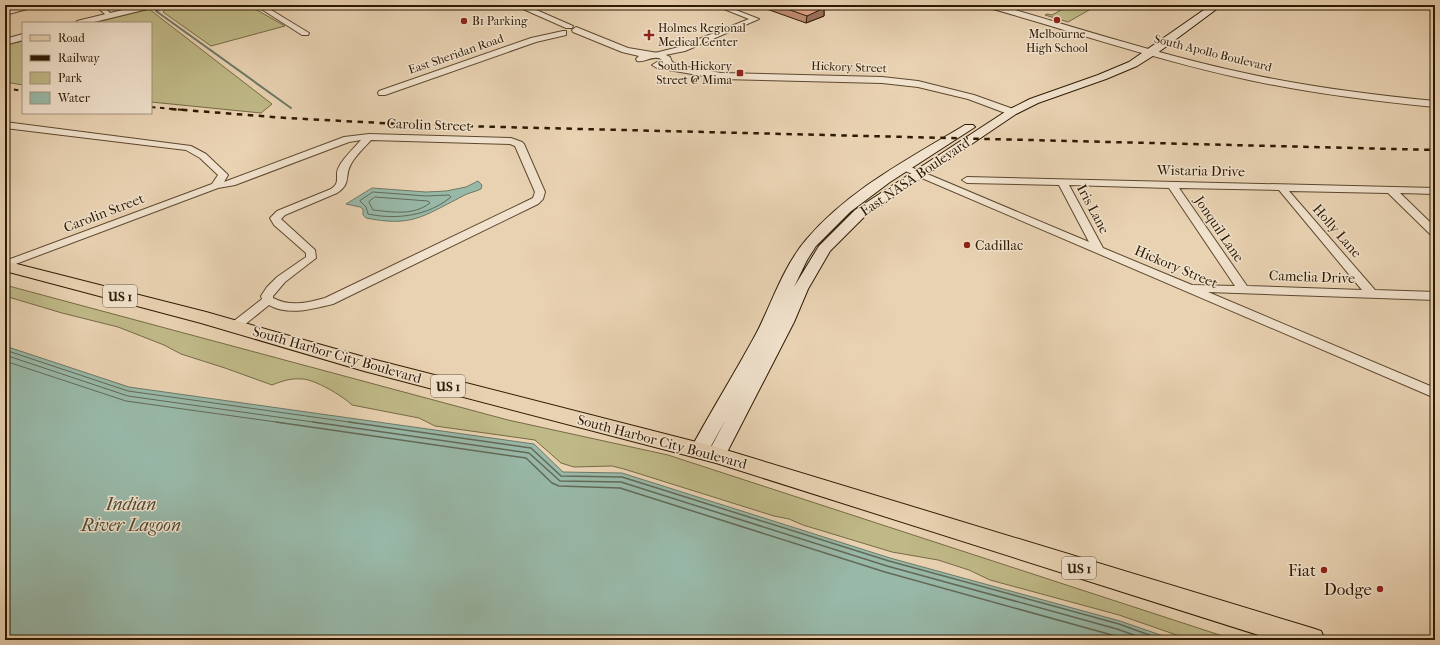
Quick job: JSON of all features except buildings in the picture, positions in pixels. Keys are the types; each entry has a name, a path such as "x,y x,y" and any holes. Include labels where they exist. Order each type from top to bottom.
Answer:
{"main road":[{"path":"1166,30 1201,5"},
{"name":"East NASA Boulevard","path":"708,452 786,322 800,288 824,249 860,213 913,171 1000,108 1045,87 1097,75 1133,64 1217,5"},
{"name":"East NASA Boulevard","path":"913,171 1012,112 1034,101 1097,75 1151,40"},
{"name":"South Harbor City Boulevard","path":"5,265 364,364 708,452 1312,640"}],"street":[{"path":"5,13 39,5"},
{"path":"98,5 110,16"},
{"path":"84,22 153,5"},
{"path":"258,5 305,33"},
{"path":"510,5 528,11"},
{"path":"518,5 565,30 589,39 644,57 664,58"},
{"path":"657,65 664,58 682,49 755,19 717,5"},
{"name":"South Apollo Boulevard","path":"989,5 1223,72 1304,87 1383,99 1435,104"},
{"name":"East Sheridan Road","path":"382,93 565,30"},
{"path":"5,42 22,37"},
{"name":"Hickory Street","path":"644,57 640,61 644,64 723,76 882,80 918,84 972,97 1012,112"},
{"name":"Hickory Street","path":"664,58 671,66 681,70"},
{"path":"7,127 188,148 203,156 223,175 216,186"},
{"path":"234,327 268,300 267,296 272,287 284,276 311,258 311,252 278,223 275,218 281,213 334,191 342,186 344,179 342,173 348,162 369,137"},
{"name":"Carolin Street","path":"5,265 216,186 232,183 347,139 369,137 510,142 519,144 540,192 538,199 329,301 305,307 286,308 268,300"},
{"name":"Hickory Street","path":"913,171 1435,393"},
{"name":"Wistaria Drive","path":"967,180 1435,191"},
{"name":"Iris Lane","path":"1062,182 1099,250"},
{"name":"Jonquil Lane","path":"1171,184 1243,289"},
{"name":"Holly Lane","path":"1281,187 1372,294"},
{"path":"1390,189 1435,234"},
{"name":"Camelia Drive","path":"1188,288 1435,296"}],"green space":[{"path":"248,5 285,26 211,46 163,12 168,6"},
{"path":"1065,5 1079,7 1084,5 1098,5 1068,22 1045,15 1052,15 1068,6"},
{"path":"149,9 272,104 261,113 152,102 152,22 97,22"},
{"path":"22,41 22,85 5,82 5,45"},
{"path":"5,285 508,420 668,455 1235,640 1191,640 1119,615 990,580 969,570 938,560 892,552 624,469 612,466 574,467 561,463 535,440 435,426 419,418 352,405 328,389 307,380 290,379 272,385 181,354 164,345 118,327 62,313 5,296"}],"water":[{"path":"478,181 482,185 481,189 463,196 426,215 406,221 381,221 366,218 363,215 363,209 346,204 372,188 426,192 446,191 466,187"},
{"name":"Indian River Lagoon","path":"5,346 129,387 534,444 563,472 622,473 890,558 1120,621 1175,640 5,640"}],"waterway":[{"path":"170,5 156,11 291,108"}],"railway":[{"path":"5,88 22,91"},
{"path":"152,107 184,110"},
{"path":"171,109 286,118 420,125 1435,150"}],"place":[{"name":"Melbourne High School","path":"1057,20"},
{"name":"B1 Parking","path":"464,21"},
{"name":"Holmes Regional Medical Center","path":"649,35"},
{"name":"South Hickory Street @ Mima","path":"740,73"},
{"name":"Cadillac","path":"967,245"},
{"name":"Fiat","path":"1324,570"},
{"name":"Dodge","path":"1380,589"}]}
